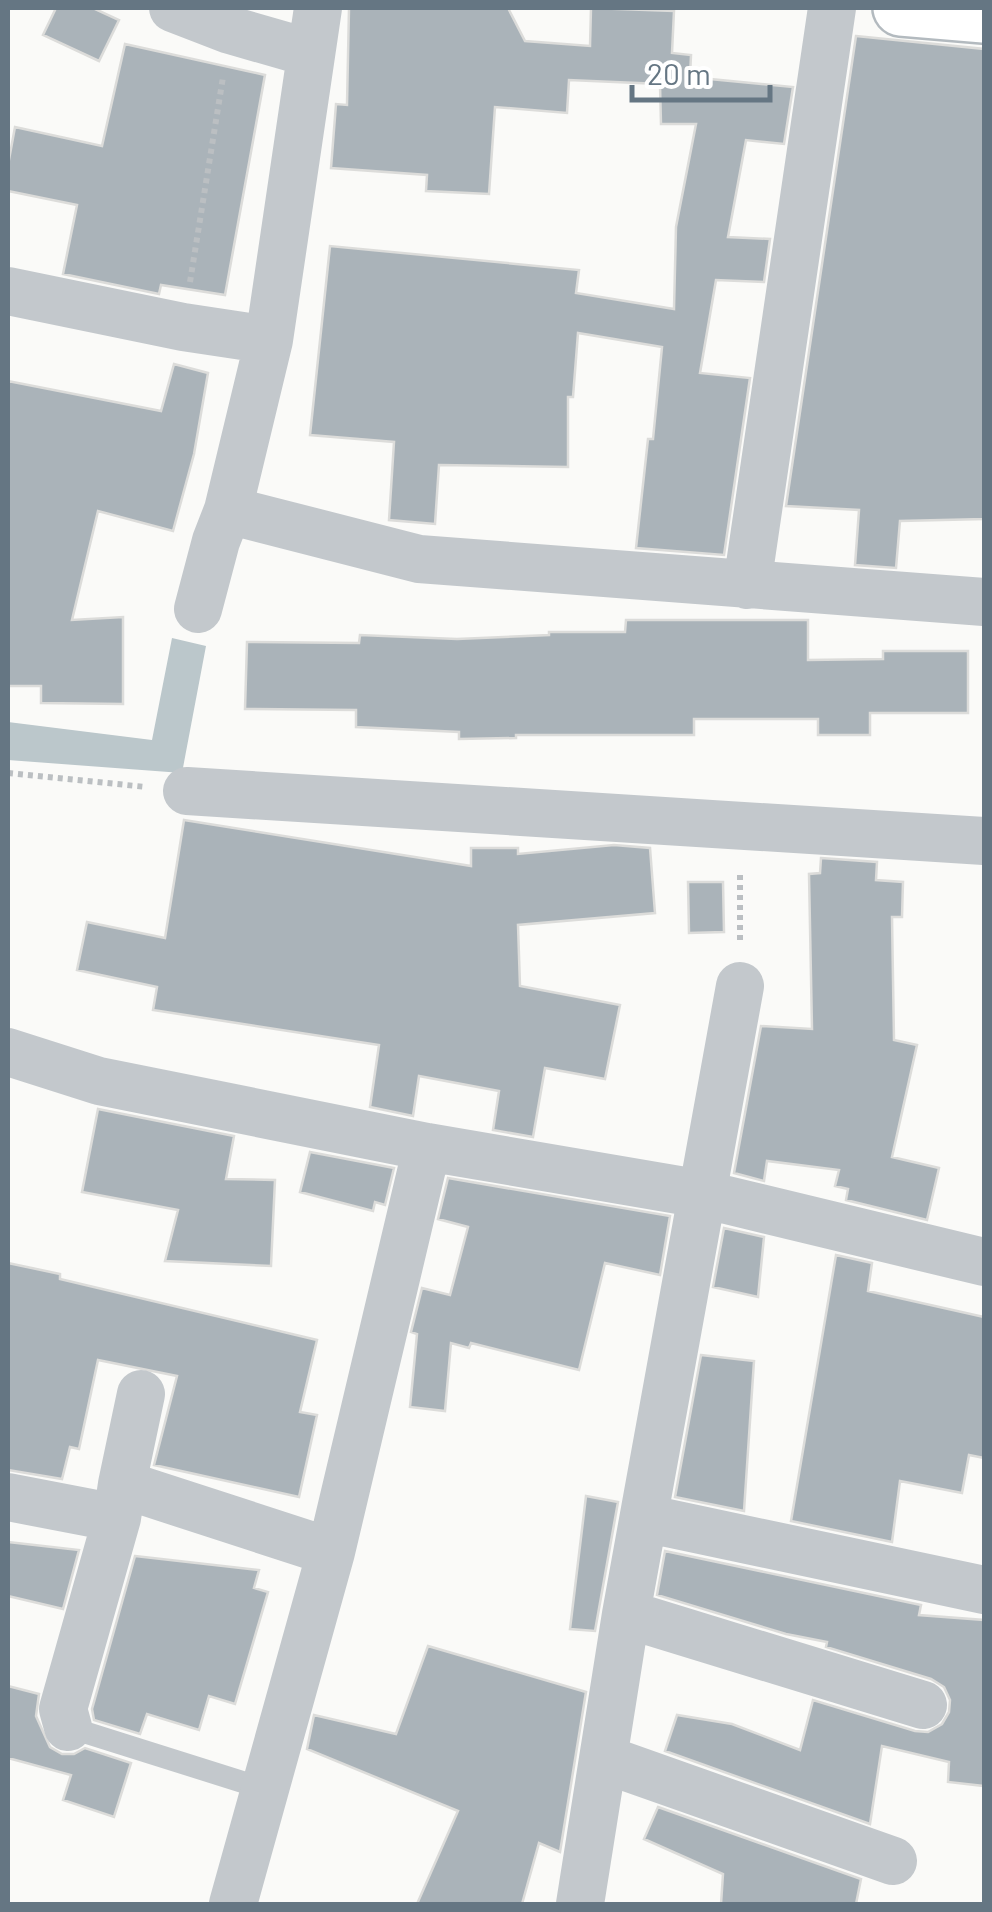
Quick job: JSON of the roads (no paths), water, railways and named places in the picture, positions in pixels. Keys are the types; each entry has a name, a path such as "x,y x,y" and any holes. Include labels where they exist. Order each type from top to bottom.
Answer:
{"street":[{"path":"173,8 230,30 314,30 270,340 228,510 198,609"},
{"path":"747,585 832,8"},
{"path":"901,8 984,15"},
{"path":"8,291 183,327 270,340"},
{"path":"228,510 420,559 984,602"},
{"path":"187,791 984,842"},
{"path":"580,1904 626,1614 740,986"},
{"path":"8,1052 99,1082 427,1146 702,1194 984,1262"},
{"path":"233,1904 330,1552 427,1146"},
{"path":"68,1728 63,1708 120,1501 141,1394"},
{"path":"8,1497 120,1501 330,1552"},
{"path":"644,1518 984,1590"},
{"path":"626,1614 923,1705"},
{"path":"604,1759 893,1861"}],"lane":[{"path":"68,1728 265,1789"}]}
